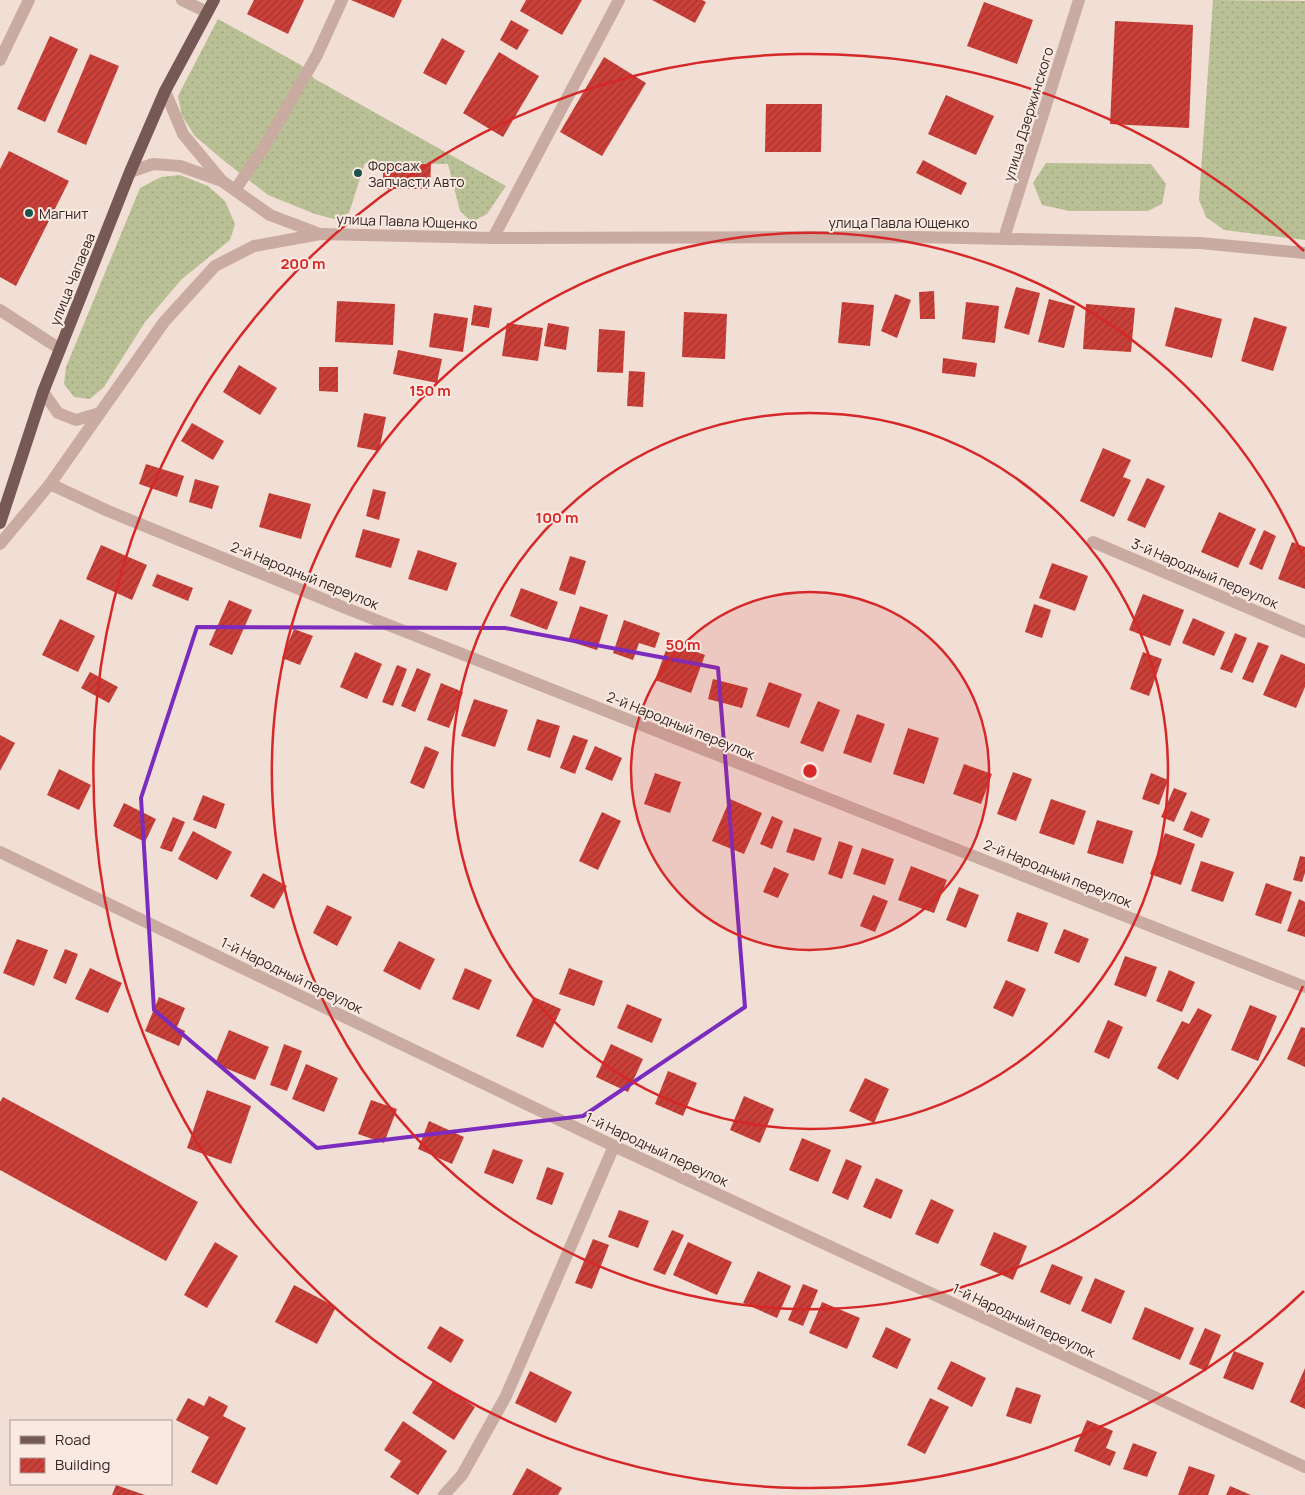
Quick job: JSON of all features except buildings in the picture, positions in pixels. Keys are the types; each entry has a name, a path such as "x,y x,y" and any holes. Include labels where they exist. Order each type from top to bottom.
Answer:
{"main road":[{"name":"улица Чапаева","path":"0,522 43,392 130,172 165,91 214,0"}],"street":[{"path":"0,60 29,0"},
{"path":"182,0 207,12"},
{"path":"235,190 266,144 317,56 342,0"},
{"name":"улица Павла Ющенко","path":"493,238 619,0"},
{"name":"улица Дзержинского","path":"1004,238 1079,0"},
{"path":"165,91 183,134 222,182"},
{"path":"130,172 152,164 180,166 222,182 270,214 320,234"},
{"path":"0,544 50,484 164,322 215,266 254,246 320,234"},
{"name":"улица Павла Ющенко","path":"320,234 493,238 1004,238 1200,243 1305,253"},
{"path":"0,310 60,349"},
{"path":"43,392 58,413 76,420 100,413"},
{"name":"2-й Народный переулок","path":"50,484 108,511 342,607 1305,987"},
{"name":"3-й Народный переулок","path":"1093,542 1305,632"},
{"name":"1-й Народный переулок","path":"0,852 614,1146 1305,1467"},
{"path":"444,1495 462,1475 506,1396 614,1146"}],"highlighted area":[{"path":"197,627 505,628 718,668 745,1007 583,1116 317,1148 154,1010 141,798"}],"green space":[{"path":"1213,0 1305,1 1305,240 1224,230 1206,217 1199,200"},
{"path":"218,19 301,65 315,79 506,186 487,214 472,222 460,211 448,164 365,163 349,213 334,219 315,214 268,195 195,136 182,116 178,96"},
{"path":"1046,163 1151,164 1166,184 1162,204 1148,211 1069,211 1042,205 1033,183"},
{"path":"180,175 208,186 225,201 235,224 230,240 182,279 145,322 104,387 90,399 74,397 64,384 66,367 140,188 161,177"}],"place":[{"name":"Форсаж Запчасти Авто","path":"358,173"},
{"name":"Магнит","path":"29,213"}]}
